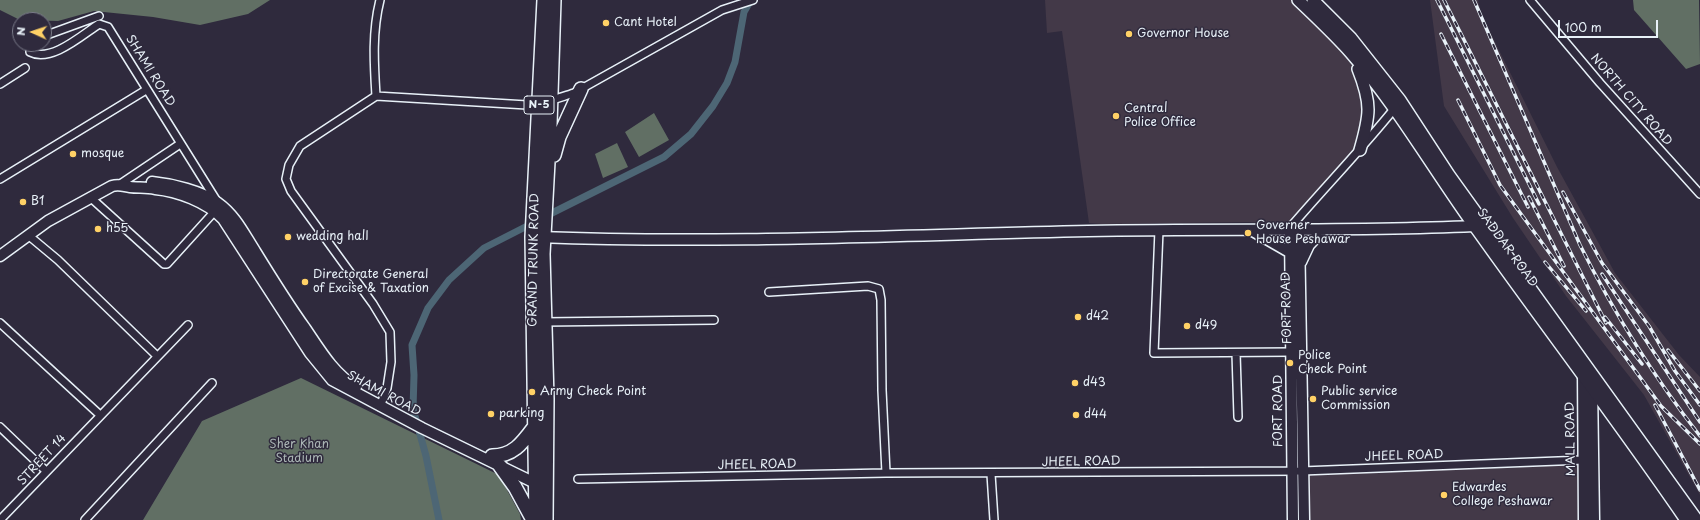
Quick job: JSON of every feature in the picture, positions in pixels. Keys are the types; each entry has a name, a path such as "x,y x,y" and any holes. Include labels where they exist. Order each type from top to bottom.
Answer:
{"highway":[{"name":"GRAND TRUNK ROAD","path":"540,207 547,182 544,0"},
{"name":"GRAND TRUNK ROAD","path":"546,520 535,426 532,324 545,103 554,0"},
{"path":"547,182 559,137 581,89"},
{"name":"GRAND TRUNK ROAD","path":"535,520 541,480 547,398 538,232"},
{"path":"535,426 516,449 501,456 496,461 515,487 535,520"}],"main road":[{"name":"SADDAR ROAD","path":"1298,0 1327,26 1352,54 1394,109 1474,226 1587,372 1697,520"},
{"name":"SADDAR ROAD","path":"1313,0 1351,38 1400,100 1449,175 1581,358 1592,386 1686,520"},
{"path":"1352,54 1364,83 1370,105 1367,126 1360,150"}],"street":[{"path":"376,96 373,61 374,22 380,0"},
{"path":"734,6 740,0"},
{"path":"382,405 387,388 391,362 390,332 373,304 290,191 286,179 289,165 300,146 376,96 545,103 581,89 722,10 753,0"},
{"name":"NORTH CITY ROAD","path":"1530,0 1600,84 1700,194"},
{"path":"52,33 99,16"},
{"name":"SHAMI ROAD","path":"30,52 43,56 61,49 99,24 108,27 180,144 223,219 324,370 341,386 496,461 541,480"},
{"path":"0,84 25,68"},
{"path":"0,179 146,90"},
{"path":"1292,230 1394,109"},
{"path":"121,185 180,144"},
{"name":"SHAMI ROAD","path":"0,256 28,235 90,197 104,189 121,185 168,192 216,207"},
{"path":"90,197 164,264 167,264 216,207"},
{"path":"538,232 680,240 1159,230 1396,230 1474,226"},
{"path":"1249,229 1290,253"},
{"path":"1159,230 1154,353 1292,352"},
{"name":"FORT ROAD","path":"1292,230 1290,253 1292,352 1297,470 1304,520"},
{"name":"FORT ROAD","path":"1292,230 1300,263 1297,470 1294,520"},
{"path":"1300,263 1309,245 1322,231"},
{"path":"28,235 58,260 157,356"},
{"path":"769,292 868,286 879,289 881,300 882,390 886,474"},
{"path":"544,322 714,320"},
{"path":"0,323 100,415"},
{"name":"STREET 14","path":"0,520 188,325"},
{"path":"1236,353 1238,417"},
{"name":"MALL ROAD","path":"1584,520 1584,460 1587,372"},
{"path":"85,520 212,383"},
{"name":"MALL ROAD","path":"1592,386 1594,520"},
{"path":"0,427 46,471"},
{"name":"JHEEL ROAD","path":"578,479 1297,470 1584,460"},
{"path":"990,474 994,520"}],"shaded area":[{"name":"Governor House","path":"1045,0 1298,0 1352,54 1369,105 1360,150 1287,224 1247,222 1089,223 1062,31 1047,33"},
{"path":"1430,0 1478,0 1481,14 1557,167 1615,273 1679,355 1700,377 1700,495 1644,395 1566,296 1513,218 1444,106"},
{"name":"Edwardes College Peshawar","path":"1584,460 1584,520 1304,520 1302,471"}],"green space":[{"path":"0,0 270,0 248,14 200,25 153,17 94,11 58,21 52,21 52,12 12,12 12,16 0,10"},
{"path":"1633,0 1699,0 1700,64 1686,69 1634,10"},
{"path":"654,113 669,140 639,157 625,132"},
{"path":"617,143 628,167 603,178 595,154"},
{"name":"Sher Khan Stadium","path":"301,378 499,475 520,514 521,520 143,520 202,421"}],"waterway":[{"path":"544,217 664,157 691,134 713,106 727,83 735,62 744,12 751,0"},
{"path":"439,520 426,456 413,409 414,375 412,345 428,308 449,280 484,248 535,222"}],"railway":[{"path":"1437,0 1539,204"},
{"path":"1444,0 1606,323"},
{"path":"1474,0 1580,245 1606,295 1635,344 1666,390 1700,436"},
{"path":"1441,34 1528,207"},
{"path":"1458,100 1500,185 1661,406 1700,444"},
{"path":"1563,192 1602,263 1649,326 1675,371 1700,405"},
{"path":"1529,197 1564,266"},
{"path":"1545,262 1586,311"},
{"path":"1602,274 1700,422"},
{"path":"1605,317 1642,364"},
{"path":"1668,350 1700,391"},
{"path":"1655,405 1700,490"}],"place":[{"name":"Cant Hotel","path":"606,23"},
{"name":"Governor House","path":"1129,34"},
{"name":"Central Police Office","path":"1116,116"},
{"name":"mosque","path":"73,154"},
{"name":"B1","path":"23,202"},
{"name":"h55","path":"98,229"},
{"name":"Governer House Peshawar","path":"1248,233"},
{"name":"wedding hall","path":"288,237"},
{"name":"Directorate General of Excise & Taxation","path":"305,282"},
{"name":"d42","path":"1078,317"},
{"name":"d49","path":"1187,326"},
{"name":"Police Check Point","path":"1290,363"},
{"name":"d43","path":"1075,383"},
{"name":"Army Check Point","path":"532,392"},
{"name":"Public service Commission","path":"1313,399"},
{"name":"parking","path":"491,414"},
{"name":"d44","path":"1076,415"},
{"name":"Edwardes College Peshawar","path":"1444,495"}]}
